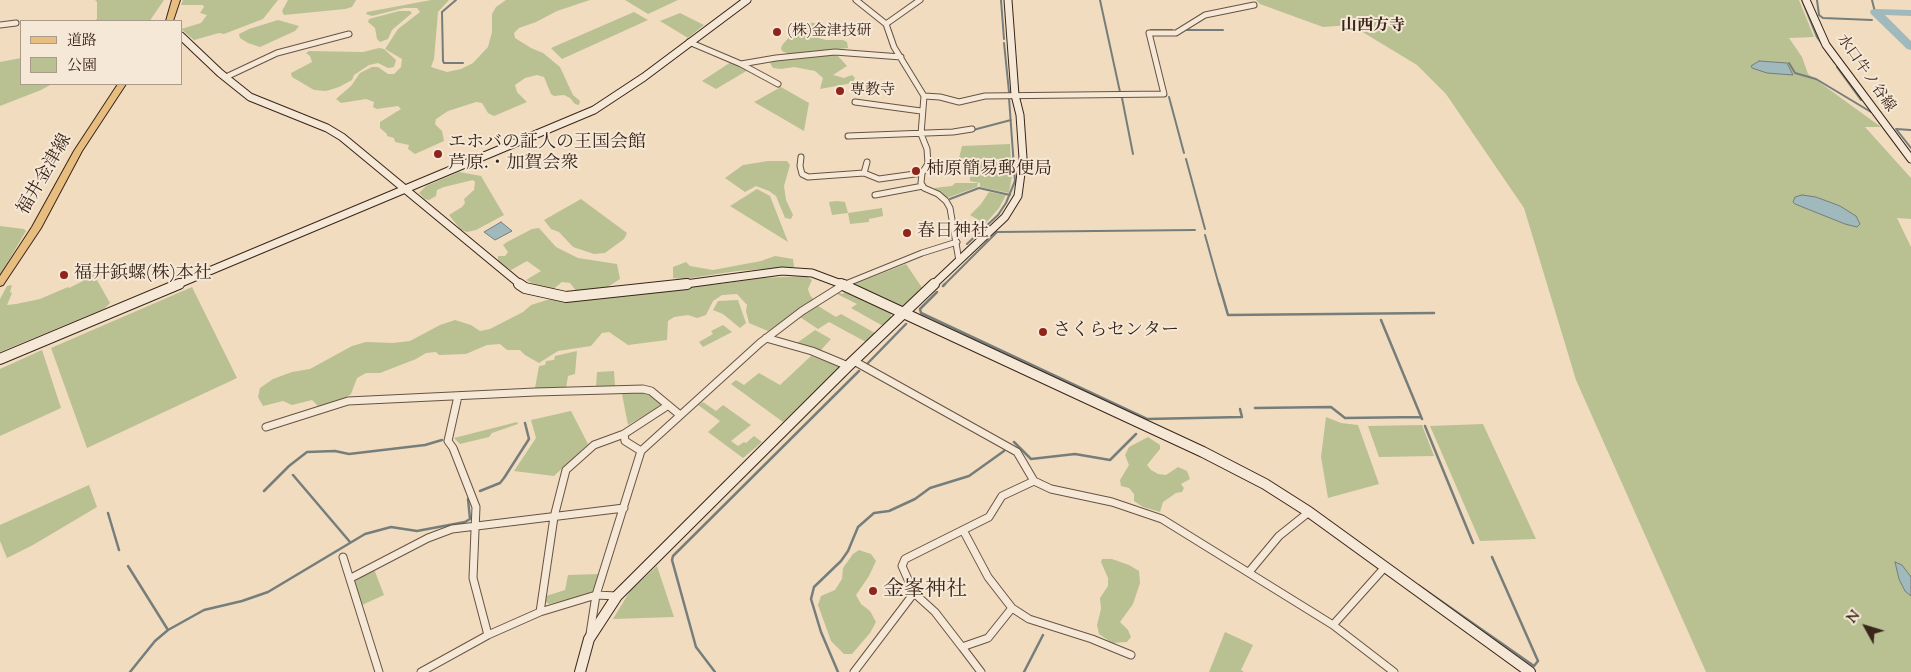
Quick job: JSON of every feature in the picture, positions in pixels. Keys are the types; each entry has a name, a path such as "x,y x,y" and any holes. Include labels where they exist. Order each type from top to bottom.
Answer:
{"main road":[{"path":"168,20 176,0"},
{"name":"福井金津線","path":"0,283 36,228 78,151 121,85"}],"street":[{"path":"0,359 594,110 644,77 748,0"},
{"path":"856,0 886,24 894,47 902,57 924,96 921,111 921,134 927,149 928,164 922,173 921,183 923,186"},
{"path":"886,24 920,0"},
{"path":"588,639 617,596 851,364 1006,217 1018,196 1023,158 1020,115 1015,95 1008,0"},
{"name":"水口牛ノ谷線","path":"1806,0 1826,45 1911,159"},
{"path":"924,96 940,97 959,102 985,96 1164,94 1149,34 1176,33 1205,15 1254,5"},
{"path":"0,25 16,23"},
{"path":"226,77 277,53 348,34"},
{"path":"182,37 250,97 327,128 342,137 483,252 508,276 525,288 555,296 636,291 782,272 812,273 906,313 1203,452 1265,484 1309,512 1530,672"},
{"path":"689,42 741,64 778,84"},
{"path":"741,64 776,58 835,52 902,57"},
{"path":"855,102 921,111"},
{"path":"848,136 921,134 972,129"},
{"path":"801,157 800,166 802,174 808,177 864,173 879,179 922,173"},
{"path":"864,173 867,162"},
{"path":"875,195 923,186 936,193 946,201 950,208 959,261"},
{"path":"580,672 596,596 641,452 766,338 802,311 843,285 922,253 957,242"},
{"path":"766,338 851,364 1018,452 1034,482 1051,489 1112,502 1162,519 1333,625 1394,672"},
{"path":"266,428 348,401 535,392 651,391 680,415"},
{"path":"458,396 448,441 453,448 476,508 473,578 488,635"},
{"path":"540,612 554,517 566,470 594,445 624,434 667,406"},
{"path":"624,434 625,441 641,452"},
{"path":"981,672 935,612 914,593 902,566 905,559 989,517 1002,496 1034,482"},
{"path":"351,578 428,538 452,529 624,508"},
{"path":"1249,572 1279,536 1309,512"},
{"path":"962,530 988,577 1012,608 1028,619 1075,633 1131,655"},
{"path":"343,557 379,672"},
{"path":"1333,625 1386,567"},
{"path":"854,672 914,593"},
{"path":"421,672 488,635 540,612 596,596 617,596"},
{"path":"962,648 988,638 1012,608"}],"green space":[{"path":"95,0 164,0 151,20 95,20 97,19 97,2"},
{"path":"183,0 278,0 263,19 224,34 219,33 194,40 182,29 201,23 207,15 200,13 204,7 203,5 181,5"},
{"path":"288,0 356,0 352,7 345,9 284,15 282,11"},
{"path":"431,0 449,0 438,12 434,59 431,67 447,72 461,69 473,63 488,47 492,32 492,14 496,7 506,0 590,0 557,11 519,28 514,33 515,38 543,53 560,67 573,95 580,101 579,105 564,95 554,96 551,94 544,77 537,75 525,78 515,85 517,92 527,102 494,116 488,113 482,103 476,102 448,111 436,119 435,124 442,131 444,141 415,154 408,149 409,145 395,142 394,138 387,136 380,128 380,122 401,109 398,106 377,109 373,107 374,102 366,99 341,103 336,99 351,86 360,73 372,67 378,67 388,74 394,74 401,67 402,59 385,49 398,29 420,12 417,8 404,8 372,16 366,14 367,12"},
{"path":"625,0 678,0 648,14"},
{"path":"1256,0 1799,0 1814,37 1789,38 1802,57 1808,74 1881,127 1865,127 1911,178 1911,219 1897,218 1911,247 1911,672 1706,672 1576,380 1524,208 1446,94 1417,65 1351,25 1323,27 1260,4"},
{"path":"399,11 410,11 412,13 392,30 388,39 380,42 377,39 375,28 368,22 369,19"},
{"path":"634,12 648,20 562,59 551,48"},
{"path":"680,13 704,25 688,38 660,21"},
{"path":"278,20 299,26 295,31 260,47 240,38 239,34 249,29"},
{"path":"802,23 820,24 813,35 815,37 826,40 843,40 847,42 848,48 789,54 782,51 783,44"},
{"path":"379,48 384,49 396,60 394,67 388,68 378,63 369,65 354,75 352,80 339,87 326,91 314,90 292,77 291,73 312,62 310,56 306,53 309,51 363,52"},
{"path":"838,56 847,66 833,75 844,78 852,75 855,78 852,83 820,89 823,78 815,71 794,67 773,68 770,63 773,61"},
{"path":"20,58 20,85 50,85 0,106 0,62"},
{"path":"731,62 748,70 716,89 702,81"},
{"path":"781,87 809,103 804,131 754,102"},
{"path":"1010,144 1011,160 959,158 962,146"},
{"path":"768,161 787,161 790,165 784,186 786,200 793,215 791,219 785,218 776,196 769,191 756,186 745,192 725,178 743,165"},
{"path":"1012,161 1013,170 1009,193 980,187 980,183 970,181 970,177 978,176 978,173 974,171 974,162"},
{"path":"459,172 481,176 504,215 476,230 467,232 461,230 449,215 462,207 465,203 464,199 474,190 475,182 473,180 437,190 436,196 429,200 419,193 426,186"},
{"path":"955,183 978,183 977,187 947,198 934,188 952,186"},
{"path":"757,189 770,196 788,242 730,206"},
{"path":"989,192 1006,195 999,208 985,224 970,215"},
{"path":"581,199 627,233 624,239 605,253 594,254 573,247 559,232 551,229 544,220"},
{"path":"829,202 845,202 848,213 832,215"},
{"path":"882,208 883,216 869,219 869,222 850,224 848,213"},
{"path":"0,226 24,229 26,231 0,275"},
{"path":"539,228 556,247 578,258 617,264 620,279 606,288 577,292 570,283 562,282 552,290 544,289 526,280 541,271 527,261 511,270 498,261 498,256 505,256 508,252 503,245 532,229"},
{"path":"775,256 793,259 794,267 737,271 684,279 673,278 673,267 686,262 690,266 713,270 761,261"},
{"path":"906,264 923,289 902,308 852,285"},
{"path":"93,273 110,303 104,309 0,352 0,299 7,286 12,285 10,292 12,293 7,305 16,304 40,299 69,288"},
{"path":"806,276 812,280 808,289 814,300 768,331 749,323 746,311 747,305 737,294 722,295 713,301 706,315 697,318 688,315 674,317 668,321 667,340 628,345 609,332 602,333 591,346 558,351 539,363 520,350 507,350 500,344 487,345 466,354 439,355 436,352 426,353 416,359 380,373 366,373 357,378 351,394 340,401 318,406 312,400 292,405 283,401 263,406 258,397 260,388 273,379 292,372 310,369 352,346 366,342 393,343 410,341 440,325 455,320 471,325 480,331 490,329 523,312 531,305 547,300 720,284 761,278"},
{"path":"192,287 237,378 87,448 51,348"},
{"path":"845,292 891,313 891,318 883,326 851,308 857,304 835,293 842,294"},
{"path":"738,300 746,323 740,328 723,314 713,310 718,301"},
{"path":"818,306 836,317 841,314 875,333 866,342 829,322 818,329 800,317"},
{"path":"723,325 732,332 703,347 699,342 713,334 711,331"},
{"path":"815,330 831,339 820,351 797,343"},
{"path":"42,350 61,408 0,436 0,369"},
{"path":"577,351 575,374 568,376 566,388 535,388 539,366 545,365 546,361 554,360 555,356"},
{"path":"811,356 841,367 783,422 731,384 736,380 744,385 759,373 780,385"},
{"path":"614,371 615,386 596,387 597,372"},
{"path":"643,393 652,396 662,405 628,425 622,394"},
{"path":"703,402 716,411 723,405 751,425 731,441 738,446 744,442 746,443 754,436 762,442 743,458 708,432 720,421 698,405"},
{"path":"571,411 588,444 554,476 514,471 536,438 531,420"},
{"path":"1326,417 1341,423 1358,425 1379,484 1328,498 1321,457"},
{"path":"517,422 518,424 492,433 489,437 460,444 454,438"},
{"path":"1483,424 1536,539 1480,541 1430,426"},
{"path":"1422,425 1434,456 1379,457 1368,426"},
{"path":"1148,437 1160,445 1160,449 1147,465 1151,470 1158,474 1166,475 1178,467 1187,471 1190,479 1181,484 1184,488 1182,492 1176,493 1163,502 1160,512 1143,507 1134,501 1134,494 1129,488 1121,486 1120,480 1129,465 1125,455 1129,447"},
{"path":"89,485 97,507 33,545 7,558 0,541 0,525"},
{"path":"859,550 871,554 876,561 869,576 856,595 861,604 870,611 876,622 870,633 852,654 844,654 831,641 818,605 821,596 835,590 842,579 843,568 853,554"},
{"path":"1102,559 1112,559 1139,571 1140,583 1133,604 1120,622 1128,630 1131,637 1127,642 1112,643 1099,634 1097,625 1101,609 1100,598 1108,586 1108,578 1101,562"},
{"path":"657,566 674,617 613,619 630,591"},
{"path":"374,569 384,595 362,605 353,579"},
{"path":"599,574 591,594 549,604 546,602 546,596 565,590 568,575"},
{"path":"1225,632 1253,645 1241,670 1244,672 1209,672"}],"water":[{"path":"1759,61 1787,63 1793,75 1767,73 1752,68 1751,66"},
{"path":"1802,195 1816,197 1840,206 1856,216 1860,224 1857,227 1845,224 1793,202 1795,197"},
{"path":"501,222 512,231 495,240 484,232"},
{"path":"1895,562 1902,565 1911,577 1911,596 1905,591 1899,579"}],"waterway":[{"path":"456,0 442,12 443,61 444,63 463,63"},
{"path":"1001,0 1004,39"},
{"path":"1100,0 1120,92"},
{"path":"1802,0 1817,37 1835,63"},
{"path":"1817,0 1819,15 1823,18 1872,20"},
{"path":"1872,0 1875,12"},
{"path":"1911,13 1875,12 1911,47"},
{"path":"1151,30 1172,30"},
{"path":"1184,30 1223,30"},
{"path":"1004,43 1009,92"},
{"path":"1789,63 1795,73 1816,79 1871,112"},
{"path":"1837,67 1861,100"},
{"path":"1169,97 1184,153"},
{"path":"1009,98 1011,120"},
{"path":"1122,98 1133,154"},
{"path":"973,130 1011,120"},
{"path":"1009,195 1015,181 1011,120"},
{"path":"1911,130 1896,129 1911,148"},
{"path":"1186,159 1205,229"},
{"path":"950,199 979,188 1009,195"},
{"path":"967,244 998,215 1009,195"},
{"path":"943,286 997,232 1195,230"},
{"path":"1205,235 1219,285"},
{"path":"1219,284 1228,315 1434,313"},
{"path":"937,292 920,309 921,313 1147,419 1242,417 1240,409"},
{"path":"1381,320 1422,419"},
{"path":"867,364 906,324"},
{"path":"715,672 696,647 672,560 673,556 859,371"},
{"path":"1255,408 1331,407 1345,418 1421,417"},
{"path":"480,491 500,483 504,478 529,439 525,423"},
{"path":"1425,426 1473,543"},
{"path":"1014,442 1031,459 1075,454 1110,460 1136,434"},
{"path":"264,491 289,466 307,452 335,451 349,454 425,445 442,440"},
{"path":"838,672 821,632 811,599 814,587 841,561 848,551 858,527 874,513 889,511 915,499 930,488 969,476 1004,451"},
{"path":"293,475 350,542"},
{"path":"168,630 204,610 242,601 268,592 365,534 391,527 417,531 465,522 470,519 468,499"},
{"path":"108,513 119,550"},
{"path":"1418,585 1534,666 1538,661 1492,557"},
{"path":"128,566 168,630"},
{"path":"130,672 155,641 168,630"},
{"path":"1024,672 1043,635"}],"place":[{"name":"(株)金津技研","path":"777,32"},
{"name":"専教寺","path":"840,91"},
{"name":"エホバの証人の王国会館 芦原.・加賀会衆","path":"438,154"},
{"name":"柿原簡易郵便局","path":"916,171"},
{"name":"春日神社","path":"907,233"},
{"name":"福井鋲螺(株)本社","path":"64,275"},
{"name":"さくらセンター","path":"1043,332"},
{"name":"金峯神社","path":"873,591"}],"district":[{"name":"山西方寺","path":"1373,27"}]}
